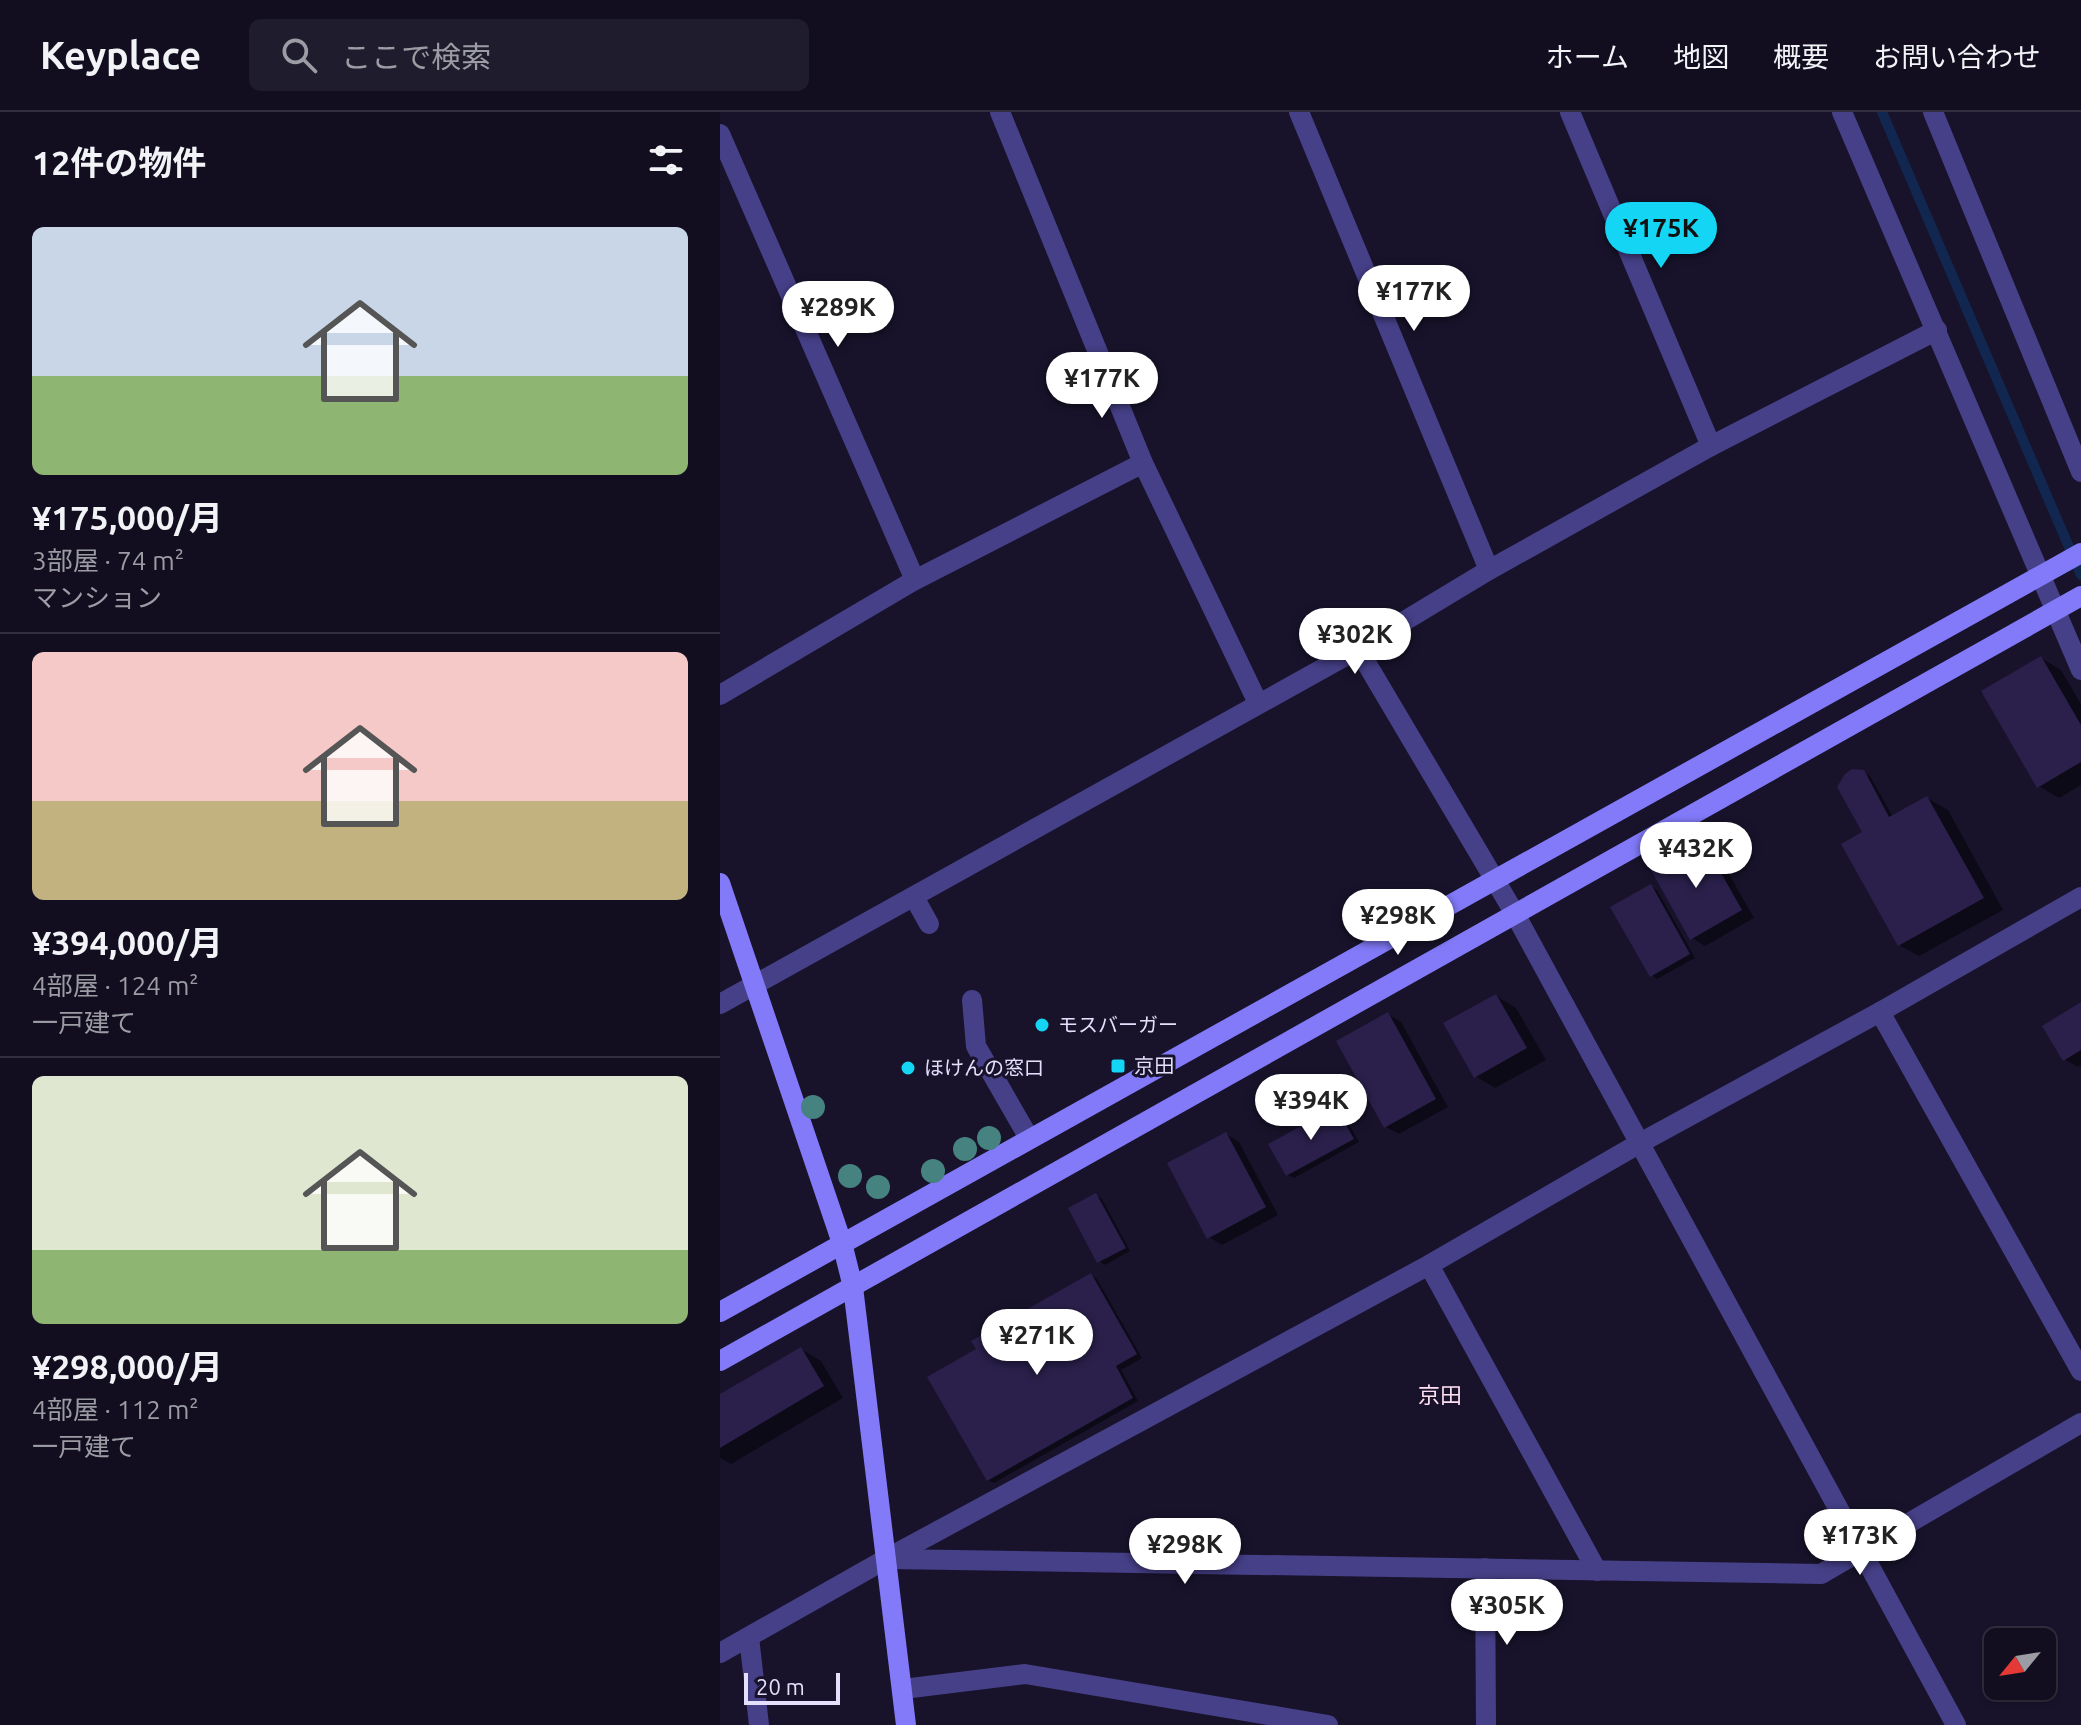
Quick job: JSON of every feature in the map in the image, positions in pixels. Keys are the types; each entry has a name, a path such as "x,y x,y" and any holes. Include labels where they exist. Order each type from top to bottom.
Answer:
{"street":[{"path":"1000,112 1143,463 1258,703"},
{"path":"1299,112 1489,570"},
{"path":"1570,112 1711,446"},
{"path":"1842,112 2048,572 2071,601 2081,670"},
{"path":"1933,112 2081,472"},
{"path":"720,134 915,580"},
{"path":"720,1004 1358,649 1489,570 1711,446 1937,330"},
{"path":"720,695 915,580 1143,463"},
{"path":"720,1312 2081,553"},
{"path":"720,1361 2071,601"},
{"path":"1358,649 1515,914 1956,1725"},
{"path":"720,883 842,1243 853,1287 906,1725"},
{"path":"914,897 929,924"},
{"path":"720,1653 886,1559 1429,1265 1640,1143 1880,1012 2081,897"},
{"path":"972,1000 976,1046 1029,1138"},
{"path":"1880,1012 2081,1371"},
{"path":"1429,1265 1597,1571"},
{"path":"886,1559 1821,1574 2081,1423"},
{"path":"1485,1568 1486,1725"},
{"path":"749,1637 759,1725"},
{"path":"903,1689 1025,1674 1328,1725"}],"building":[{"path":"2041,656 2081,725 2081,762 2037,788 1981,691"},
{"path":"1852,769 1864,770 1889,817 1927,796 1984,898 1898,946 1841,844 1862,832 1837,787"},
{"path":"1703,841 1742,910 1690,940 1651,870"},
{"path":"1651,884 1690,954 1650,977 1610,907"},
{"path":"1496,994 1527,1048 1474,1078 1443,1023"},
{"path":"2081,1002 2081,1050 2063,1061 2042,1026"},
{"path":"1388,1012 1436,1099 1384,1128 1336,1041"},
{"path":"1336,1107 1354,1139 1286,1176 1268,1144"},
{"path":"1226,1132 1266,1207 1207,1239 1167,1163"},
{"path":"1096,1193 1126,1248 1097,1263 1068,1208"},
{"path":"1091,1273 1137,1354 1116,1366 1133,1398 987,1481 927,1377 976,1349 971,1341"},
{"path":"801,1347 824,1386 720,1448 720,1394"}],"waterway":[{"path":"1882,112 2081,575"}],"place":[{"name":"モスバーガー","path":"1042,1025"},
{"name":"京田","path":"1118,1066"},
{"name":"ほけんの窓口","path":"908,1068"}],"district":[{"name":"京田","path":"1440,1395"}]}
